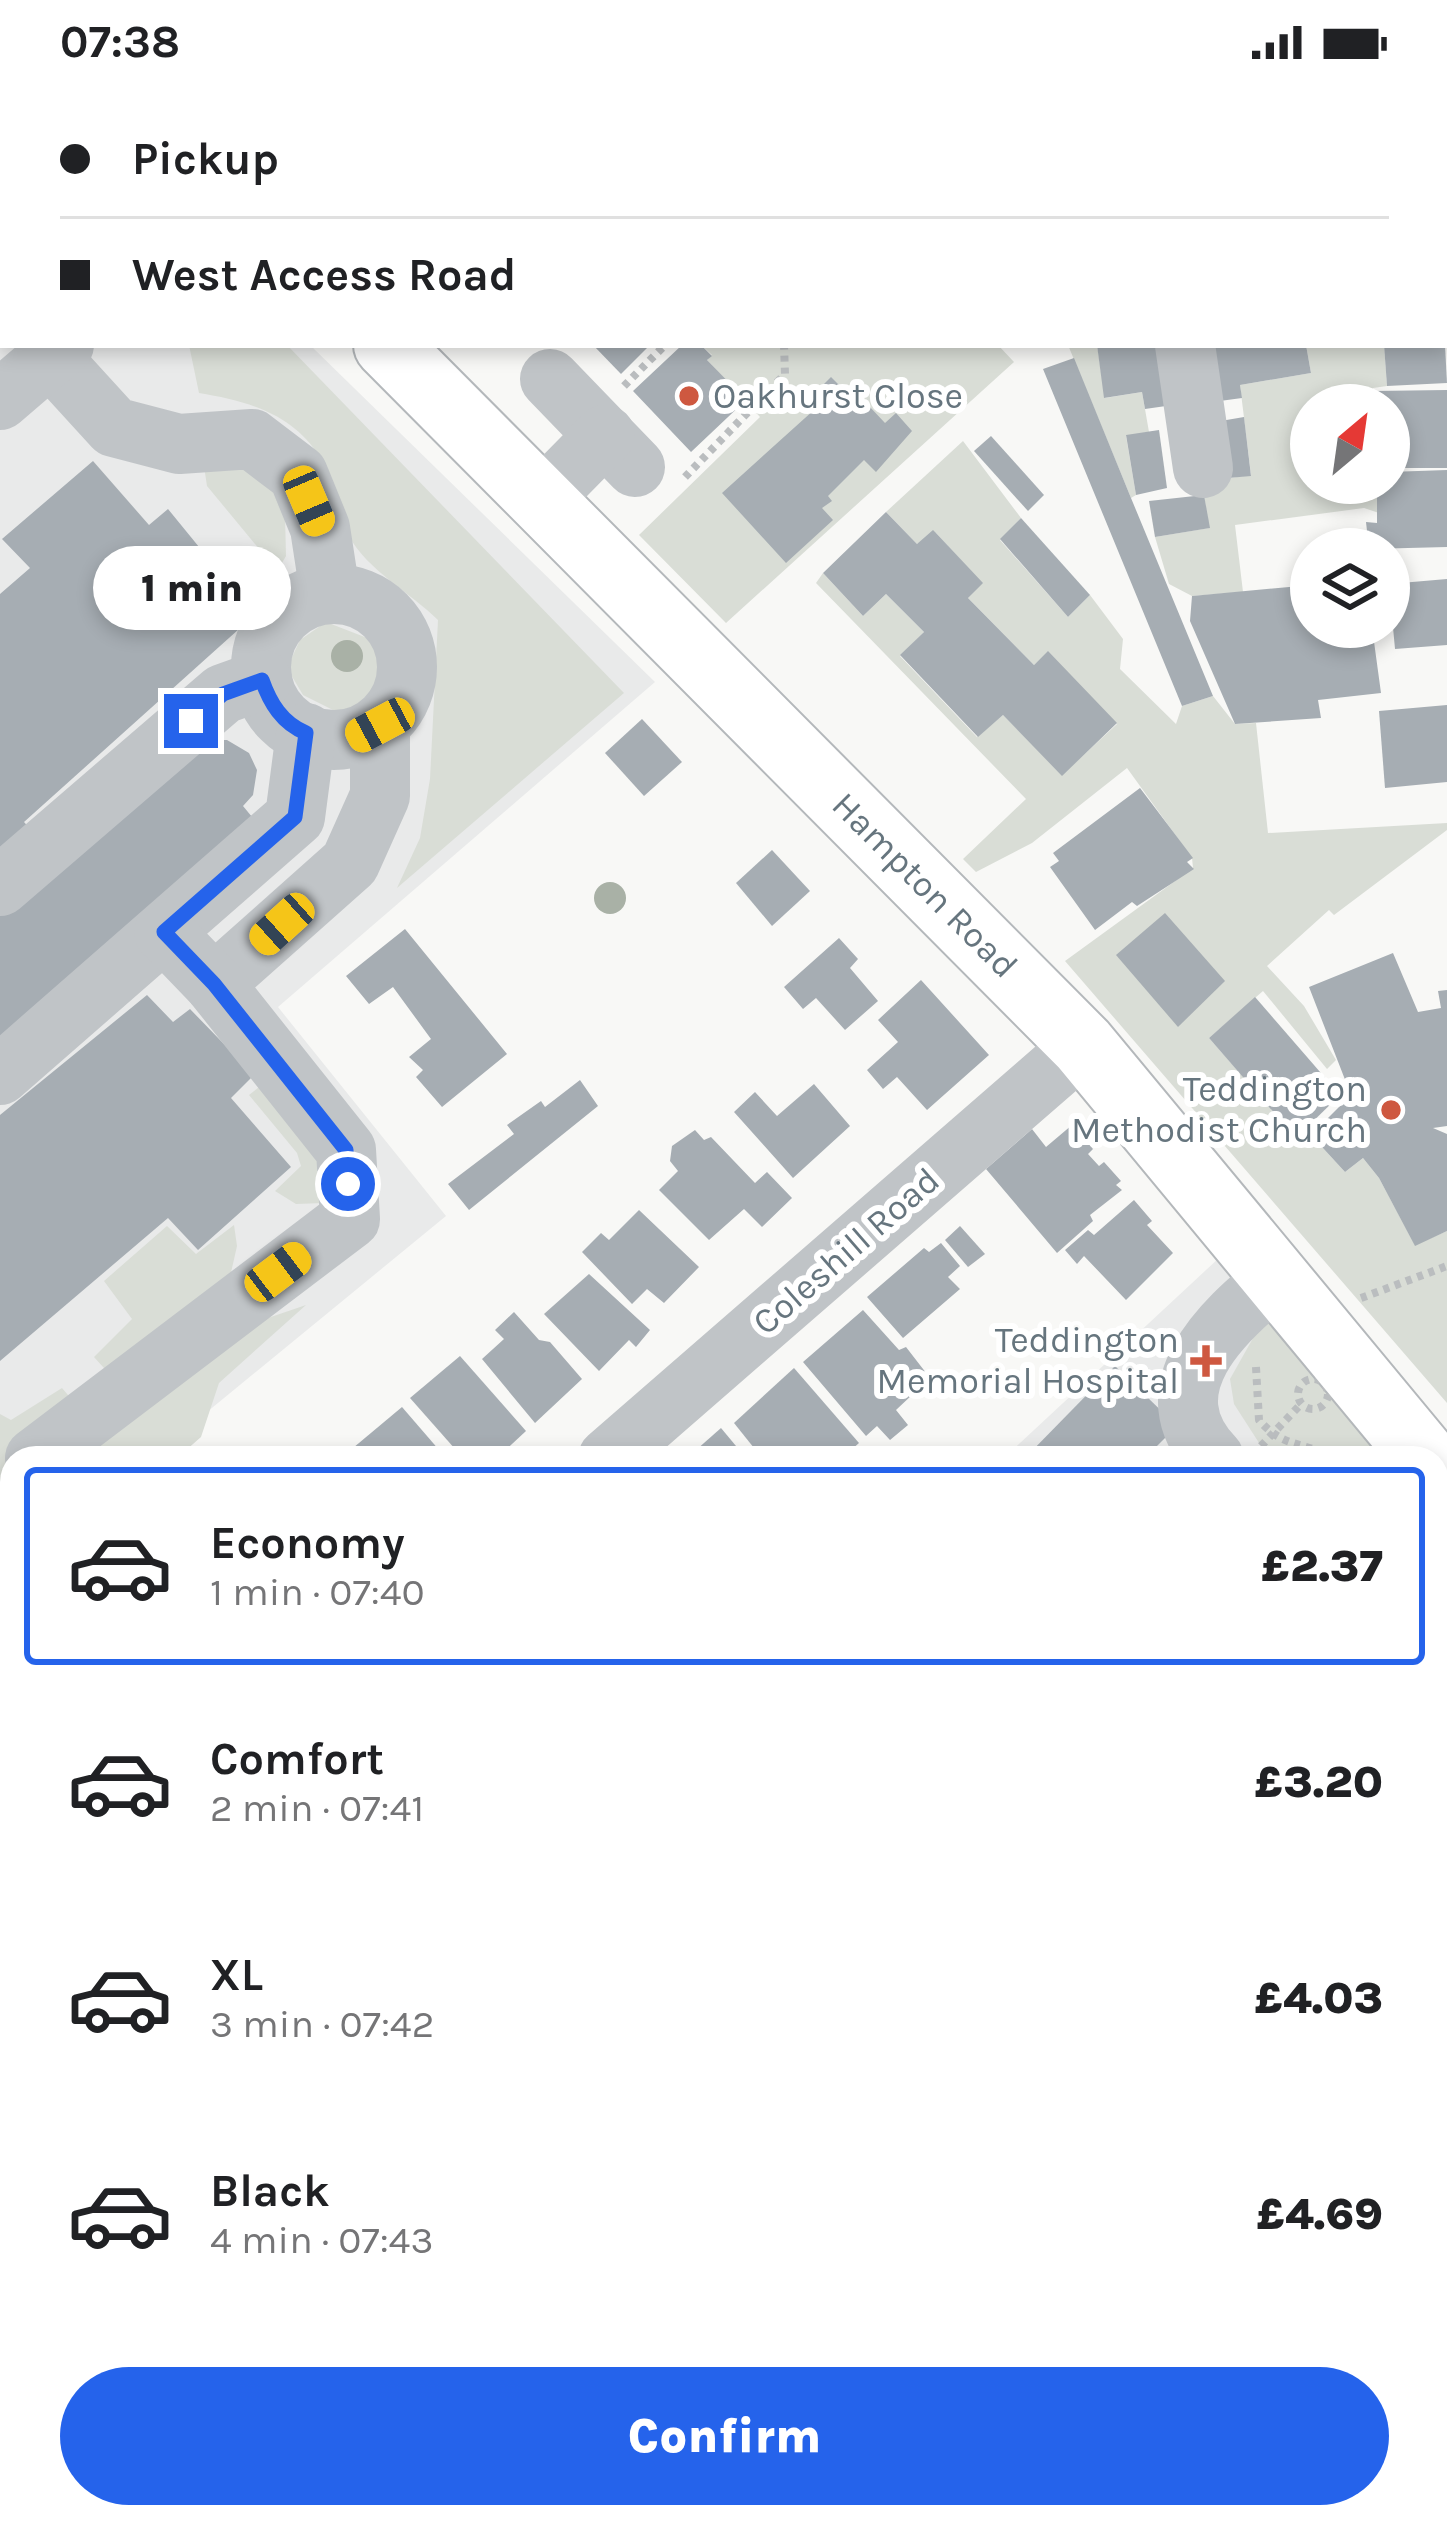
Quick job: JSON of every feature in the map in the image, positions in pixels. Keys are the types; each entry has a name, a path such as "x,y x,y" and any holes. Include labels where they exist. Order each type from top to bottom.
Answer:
{"main road":[{"name":"Hampton Road","path":"390,348 1083,1045 1414,1446"}],"street":[{"path":"1185,348 1203,468"},
{"path":"0,400 58,352 114,427 179,444 252,439 298,474 320,528 330,593"},
{"path":"542,500 636,465 550,379"},
{"path":"330,593 355,596 385,614 400,634 408,659 406,685 397,705 380,725 343,740 294,728 271,705 262,680 261,655 270,631 284,613 305,599 330,593"},
{"path":"0,886 223,694 262,680"},
{"path":"214,984 350,863 380,796 380,725"},
{"path":"0,1075 295,817 306,733"},
{"path":"50,1446 350,1219 346,1150 214,984 164,932"},
{"name":"Coleshill Road","path":"622,1446 1083,1045"},
{"path":"1207,1446 1190,1418 1193,1372 1225,1324 1293,1298"}],"path":[{"path":"636,465 785,374 784,348"},
{"path":"1293,1298 1446,1269"},
{"path":"1225,1324 1252,1348 1258,1420 1295,1446"},
{"path":"1262,1446 1301,1404"}],"shaded area":[{"path":"0,348 313,348 655,682 278,1007 446,1216 166,1446 0,1446"},
{"path":"190,348 290,348 624,693 397,888 420,838 430,779 438,620 357,548 344,527 325,466 309,442 267,412 199,393"},
{"path":"704,348 1001,348 1014,362 726,623 639,535 760,417 707,360 712,355"},
{"path":"1069,348 1097,348 1105,398 1142,392 1149,432 1126,436 1136,495 1131,498"},
{"path":"1307,348 1384,348 1387,384 1290,384 1290,504 1378,504 1379,513 1364,508 1235,525 1243,592 1192,596 1169,584 1155,537 1209,528 1202,482 1251,475 1240,385 1311,373"},
{"path":"963,441 1021,518 1000,540 1068,617 1090,595 1123,639 1120,669 1176,724 1182,706 1213,696 1235,724 1256,723 1268,833 1447,823 1447,830 1334,915 1329,910 1267,966 1304,1006 1336,1060 1327,1069 1263,991 1209,1038 1296,1137 1311,1135 1345,1172 1363,1158 1415,1245 1447,1231 1447,1403 1065,961 1193,868 1192,858 1127,768 1032,843 976,872 963,859 1026,799 816,583 823,573 863,616 886,594 924,632 900,656 977,737 1003,715 1062,775 1117,724 1048,652 1034,665 968,598 982,583 936,533 917,544 886,512"},
{"path":"202,453 274,476 285,515 286,556 260,601 260,550 207,486"},
{"path":"326,622 375,641 381,677 369,701 337,712 303,695 287,668 300,640"},
{"path":"267,1081 323,1144 324,1203 296,1204 275,1191 301,1166 297,1153 249,1095"},
{"path":"234,1225 237,1246 230,1277 113,1378 94,1357 132,1319 104,1281 167,1226 196,1254"},
{"name":"Teddington Memorial Hospital","path":"1220,1257 1373,1446 1017,1446"},
{"path":"306,1305 219,1383 201,1437 191,1446 0,1446 0,1414 11,1420 62,1388 73,1401 247,1325"},
{"path":"1270,1308 1383,1446 1261,1446 1234,1404 1230,1379"}],"building":[{"name":"Oakhurst Close","path":"596,348 647,348 621,374"},
{"name":"Oakhurst Close","path":"679,348 704,348 712,356 707,360 746,400 691,452 633,391"},
{"path":"1097,348 1172,348 1166,406 1145,409 1142,392 1104,398"},
{"path":"1198,348 1307,348 1311,373 1240,385 1242,398 1205,403"},
{"path":"1384,348 1445,348 1447,383 1387,384"},
{"path":"1074,358 1213,696 1182,706 1043,369"},
{"path":"831,377 848,394 853,389 885,423 896,413 912,431 876,472 864,460 828,496 832,501 822,508 833,520 786,563 722,493 815,409 820,412 827,406 815,393"},
{"path":"1447,390 1447,468 1410,468 1410,391"},
{"path":"1244,417 1251,476 1217,479 1209,423"},
{"path":"1159,430 1167,488 1136,495 1126,435"},
{"path":"991,436 1044,495 1028,511 974,451"},
{"path":"93,461 149,525 168,509 226,580 212,594 239,629 24,822 57,859 214,740 227,740 249,753 257,770 253,795 243,806 266,834 0,1052 0,594 30,568 2,539"},
{"path":"1447,470 1447,547 1410,548 1410,528 1367,528 1366,522 1377,523 1377,504 1410,504 1410,471"},
{"path":"1204,495 1210,528 1155,537 1149,501"},
{"path":"886,512 917,544 933,530 983,583 968,598 1034,665 1048,651 1117,723 1062,776 1003,715 978,737 900,655 924,632 886,594 863,616 823,573"},
{"path":"1021,518 1090,595 1068,617 1000,539"},
{"path":"1447,579 1447,645 1410,648 1410,582"},
{"path":"1290,587 1290,648 1375,648 1381,693 1318,700 1321,718 1235,724 1190,621 1192,596"},
{"path":"1447,705 1447,782 1385,788 1379,711"},
{"path":"642,719 682,762 644,796 605,753"},
{"path":"1140,788 1193,858 1187,862 1194,869 1137,906 1132,902 1095,930 1050,867 1059,861 1053,853"},
{"path":"772,850 810,891 772,926 736,883"},
{"path":"1165,913 1225,981 1178,1027 1116,955"},
{"path":"405,929 507,1054 442,1107 416,1077 423,1070 409,1057 431,1039 393,987 369,1004 346,976"},
{"path":"839,938 858,959 850,968 878,1001 845,1030 816,998 803,1009 784,987"},
{"name":"Teddington Methodist Church","path":"1393,953 1418,1012 1441,1008 1438,991 1447,990 1447,1126 1433,1128 1447,1134 1447,1231 1415,1246 1379,1178 1363,1158 1345,1172 1311,1135 1351,1095 1309,987"},
{"path":"921,980 989,1055 927,1110 897,1077 883,1089 867,1070 898,1042 878,1020"},
{"path":"147,995 173,1022 190,1009 254,1075 231,1098 291,1167 198,1250 168,1218 0,1361 0,1115"},
{"path":"1255,997 1340,1095 1296,1138 1209,1038"},
{"path":"580,1080 598,1106 469,1210 448,1184 514,1134 507,1125 541,1101 545,1107"},
{"path":"814,1084 850,1126 793,1178 734,1112 755,1092 777,1116"},
{"path":"1072,1125 1093,1149 1088,1154 1099,1166 1104,1162 1121,1181 1116,1185 1122,1190 1090,1215 1093,1221 1057,1253 986,1169 1032,1129 1046,1147"},
{"path":"695,1130 704,1140 711,1137 755,1183 767,1172 792,1198 762,1227 744,1209 709,1240 659,1190 678,1171 670,1161 672,1146"},
{"path":"1134,1200 1152,1221 1147,1225 1173,1253 1126,1300 1084,1256 1077,1264 1065,1250 1088,1230 1094,1235"},
{"path":"639,1210 699,1267 664,1303 647,1289 632,1304 582,1252 601,1233 609,1240"},
{"path":"960,1226 985,1254 968,1267 945,1240"},
{"path":"941,1243 960,1266 948,1277 960,1289 903,1338 867,1297 924,1248 929,1252"},
{"path":"589,1274 650,1330 636,1347 629,1340 599,1371 544,1314"},
{"path":"863,1310 899,1350 906,1347 930,1378 896,1410 908,1425 890,1440 877,1426 866,1436 803,1362"},
{"path":"514,1312 539,1340 550,1342 582,1379 535,1423 482,1359 504,1339 495,1330"},
{"path":"460,1356 526,1431 510,1446 452,1446 410,1398"},
{"name":"Teddington Memorial Hospital","path":"1115,1366 1177,1426 1157,1446 1037,1446"},
{"path":"794,1368 859,1443 752,1446 734,1423"},
{"path":"402,1407 436,1446 355,1446"},
{"path":"721,1428 736,1446 701,1446"}],"place":[{"name":"Oakhurst Close","path":"689,396"},
{"name":"Teddington Methodist Church","path":"1391,1110"},
{"name":"Teddington Memorial Hospital","path":"1206,1361"}],"route":[{"path":"191,721 223,694 262,680 271,705 306,733 295,817 164,932 214,984 346,1150 348,1184"}]}
